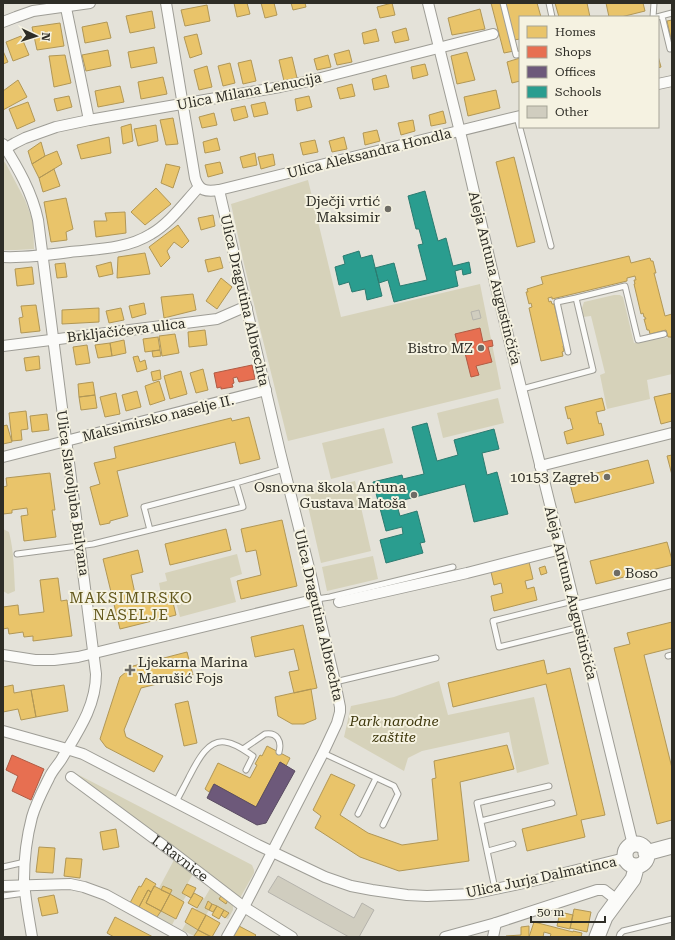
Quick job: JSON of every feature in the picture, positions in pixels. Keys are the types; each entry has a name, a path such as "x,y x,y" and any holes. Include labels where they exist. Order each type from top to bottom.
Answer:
{"street":[{"path":"3,22 16,16 65,5 90,3"},
{"path":"3,258 30,257 113,247 140,240 158,230 199,188 195,178 166,3"},
{"name":"Aleja Antuna Augustinčića","path":"428,3 633,845"},
{"path":"65,5 89,120"},
{"name":"Ulica Milana Lenucija","path":"4,147 56,127 280,87 493,34"},
{"path":"659,84 672,81"},
{"name":"Ulica Aleksandra Hondla","path":"199,188 207,191 219,190 518,116"},
{"name":"Ulica Slavoljuba Bulvana","path":"4,147 24,180 36,209 38,220 96,682 91,705 83,723 50,776 32,817 25,862 25,889 32,937"},
{"name":"Ulica Dragutina Albrechta","path":"219,190 340,702 340,712 337,723 323,753 227,937"},
{"name":"Brkljačićeva ulica","path":"3,346 217,319 246,308"},
{"name":"Maksimirsko naselje II.","path":"3,457 266,390"},
{"path":"540,466 672,433"},
{"path":"339,602 467,573 561,549"},
{"path":"574,604 672,583"},
{"path":"3,655 35,660 54,660 78,657 316,599"},
{"path":"3,731 83,754 272,852"},
{"name":"I. Ravnice","path":"71,777 244,907 292,937"},
{"path":"597,937 605,917 633,879 635,872 631,862 625,855 627,849 633,845 639,845 646,853 644,862 639,866 631,862"},
{"path":"646,853 672,846"},
{"name":"Ulica Jurja Dalmatinca","path":"272,852 325,877 352,886 407,895 427,896 472,894 631,862"},
{"path":"3,886 25,889 70,884 84,887 106,895 182,937"},
{"path":"445,937 496,923 598,890 604,890 617,900"},
{"path":"493,937 496,923"}],"lane":[{"path":"503,3 518,56"},
{"path":"549,3 552,16"},
{"path":"653,16 654,3"},
{"path":"670,49 659,16 672,13"},
{"path":"521,128 551,246"},
{"path":"568,352 557,302 625,286 638,340 664,334"},
{"path":"522,389 593,370 576,298"},
{"path":"150,530 144,507 284,469"},
{"path":"17,554 93,544 243,506 236,483"},
{"path":"316,599 330,597 453,567"},
{"path":"574,604 493,621 499,647 580,627"},
{"path":"335,682 436,658"},
{"path":"243,749 265,734 269,734 277,737 279,740 279,752"},
{"path":"176,802 201,756 215,743 226,742 233,744 253,756 246,770"},
{"path":"323,753 394,786 398,794 383,825"},
{"path":"358,814 376,778"},
{"path":"496,889 477,804 549,786"},
{"path":"481,821 552,802"},
{"path":"488,851 513,844"},
{"path":"3,867 25,862"},
{"path":"3,896 25,889"},
{"path":"619,937 623,931 672,919"}],"green space":[{"path":"3,160 25,200 33,221 34,249 3,250"},
{"path":"308,180 341,317 480,284 501,389 288,441 244,264 231,204"},
{"path":"620,295 623,297 634,343 671,337 672,374 647,380 650,399 607,409 600,375 605,373 591,316 583,317 582,308 584,302"},
{"path":"498,398 504,423 443,438 437,413"},
{"path":"384,428 393,463 331,479 322,443"},
{"path":"355,481 371,551 321,563 305,493"},
{"path":"3,529 9,532 14,562 15,591 8,594 3,591"},
{"path":"237,554 242,574 230,578 236,602 180,617 173,591 161,594 159,583 167,581 165,573"},
{"path":"373,556 378,579 327,591 322,567"},
{"name":"Park narodne zaštite","path":"439,681 448,715 534,697 549,764 517,773 509,732 422,751 408,758 404,771 344,737 351,706 394,697"},
{"path":"73,772 252,865 254,873 240,898 71,774"},
{"path":"174,860 193,874 182,893 186,896 183,901 170,894 171,890 164,886 161,890 159,888"},
{"path":"211,887 233,905 233,910 228,919 225,918 228,912 208,901 205,907 209,910 206,915 196,910"},
{"path":"161,911 175,919 172,925 157,918"},
{"path":"186,923 198,930 194,936 182,930"}],"building: Homes":[{"path":"234,3 247,3 250,14 237,17"},
{"path":"261,3 274,3 277,15 265,18"},
{"path":"291,3 305,3 306,7 293,10"},
{"path":"392,3 395,15 380,18 377,7"},
{"path":"491,3 502,3 514,51 504,53"},
{"path":"505,3 537,3 541,16 519,16 519,39 514,40"},
{"path":"555,3 587,3 590,16 559,16"},
{"path":"606,3 643,3 645,11 625,16 609,16"},
{"path":"207,5 210,21 185,26 181,10"},
{"path":"480,9 485,29 452,35 448,18"},
{"path":"152,11 155,28 130,33 126,16"},
{"path":"672,20 672,43 667,21"},
{"path":"107,22 111,38 85,43 82,27"},
{"path":"60,23 64,46 37,50 32,27"},
{"path":"406,28 409,40 395,43 392,32"},
{"path":"376,29 379,41 364,44 362,33"},
{"path":"197,34 202,54 190,58 184,37"},
{"path":"21,36 29,55 13,61 6,42"},
{"path":"154,47 157,63 131,68 128,52"},
{"path":"108,50 111,66 86,71 82,55"},
{"path":"349,50 352,62 337,65 334,54"},
{"path":"3,51 8,62 3,64"},
{"path":"467,52 475,80 457,84 451,56"},
{"path":"65,55 71,83 54,87 49,56"},
{"path":"328,55 331,67 317,70 314,59"},
{"path":"292,57 297,78 284,81 279,60"},
{"path":"519,58 519,81 512,83 507,62"},
{"path":"251,60 256,81 243,84 238,63"},
{"path":"230,63 235,83 223,86 218,66"},
{"path":"425,64 428,75 413,79 411,67"},
{"path":"207,66 212,87 199,90 194,70"},
{"path":"386,75 389,87 374,90 372,79"},
{"path":"163,77 167,94 141,99 138,82"},
{"path":"18,80 27,97 3,110 3,91"},
{"path":"352,84 355,96 340,99 337,88"},
{"path":"120,86 124,102 98,107 95,91"},
{"path":"496,90 500,108 468,116 464,97"},
{"path":"69,96 72,107 57,111 54,99"},
{"path":"309,96 312,107 297,111 295,99"},
{"path":"28,102 35,121 17,129 9,109"},
{"path":"265,102 268,114 254,117 251,105"},
{"path":"245,106 248,117 234,121 231,109"},
{"path":"443,111 446,123 431,126 429,115"},
{"path":"214,113 217,125 202,128 199,117"},
{"path":"173,118 178,144 166,145 160,120"},
{"path":"413,120 415,131 401,135 398,123"},
{"path":"131,124 133,141 123,144 121,127"},
{"path":"156,125 158,141 138,146 134,129"},
{"path":"377,130 380,141 365,145 363,133"},
{"path":"109,137 111,153 81,159 77,145"},
{"path":"344,137 347,149 332,152 329,141"},
{"path":"217,138 220,150 205,153 203,142"},
{"path":"315,140 318,152 303,155 300,143"},
{"path":"41,142 45,156 32,164 28,151"},
{"path":"57,151 62,164 39,178 32,164"},
{"path":"255,153 257,165 243,168 240,157"},
{"path":"273,154 275,165 261,169 258,157"},
{"path":"514,157 535,242 517,247 496,162"},
{"path":"220,162 223,173 208,177 205,165"},
{"path":"166,164 180,167 173,188 161,183"},
{"path":"54,169 60,186 43,192 39,178"},
{"path":"156,188 171,204 145,225 131,212"},
{"path":"66,198 73,229 66,232 67,240 51,242 44,202"},
{"path":"125,212 126,233 96,237 94,221 107,221 105,213"},
{"path":"213,215 215,226 201,230 198,218"},
{"path":"178,225 189,241 182,248 174,242 167,251 170,258 161,267 149,247"},
{"path":"145,253 150,274 117,278 118,257"},
{"path":"629,256 631,263 650,258 651,261 653,261 656,273 654,273 665,316 672,314 672,339 671,337 668,337 666,330 650,334 649,330 647,330 644,319 646,319 643,313 641,314 634,284 634,280 636,280 635,276 627,278 627,281 552,299 552,297 548,298 549,302 551,301 552,304 554,304 564,351 562,352 563,356 541,361 529,308 532,307 531,303 529,304 526,292 528,292 527,289 543,284 541,277"},
{"path":"220,257 223,268 208,272 205,260"},
{"path":"111,262 113,274 99,277 96,266"},
{"path":"65,263 67,277 57,278 55,264"},
{"path":"32,267 34,284 17,286 15,269"},
{"path":"221,278 232,287 217,309 206,301"},
{"path":"193,294 196,310 164,318 161,297"},
{"path":"144,303 146,314 132,318 129,306"},
{"path":"36,305 40,331 21,333 19,318 23,317 21,306"},
{"path":"99,308 99,322 62,324 62,310"},
{"path":"121,308 124,320 109,323 106,311"},
{"path":"205,330 207,345 189,347 188,332"},
{"path":"175,334 179,353 162,356 159,336"},
{"path":"158,337 160,350 145,352 143,339"},
{"path":"124,340 126,353 112,356 110,343"},
{"path":"110,343 112,356 98,358 95,345"},
{"path":"87,345 90,363 76,365 73,347"},
{"path":"160,350 161,356 153,357 152,351"},
{"path":"39,356 40,369 26,371 24,358"},
{"path":"138,356 140,362 145,360 147,369 137,372 133,357"},
{"path":"203,369 208,390 196,393 190,373"},
{"path":"160,370 161,379 153,381 151,372"},
{"path":"181,371 187,394 170,399 164,376"},
{"path":"159,381 165,400 150,405 145,386"},
{"path":"93,382 95,395 79,397 78,384"},
{"path":"137,391 141,407 126,411 122,395"},
{"path":"116,393 120,414 105,417 100,397"},
{"path":"672,393 672,421 661,424 654,397"},
{"path":"95,395 97,408 81,410 79,397"},
{"path":"602,398 605,410 596,412 604,435 567,444 564,432 573,429 570,418 568,419 565,407"},
{"path":"26,411 28,429 21,430 22,440 12,441 9,413"},
{"path":"47,414 49,430 32,432 30,416"},
{"path":"249,417 260,459 240,464 235,442 117,471 128,516 100,525 90,487 100,484 94,463 116,458 114,447 231,418 232,421"},
{"path":"7,425 12,442 3,444 3,426"},
{"path":"672,455 672,475 667,456"},
{"path":"648,460 654,483 575,503 569,480"},
{"path":"50,473 55,510 52,510 56,537 24,541 21,516 28,515 27,508 12,510 12,513 3,514 3,487 7,486 6,478"},
{"path":"282,520 297,586 241,599 237,581 261,575 256,550 246,552 241,529"},
{"path":"226,529 231,550 170,565 165,544"},
{"path":"667,542 672,565 596,584 590,561"},
{"path":"138,550 143,572 131,575 137,603 171,594 176,615 120,629 103,559"},
{"path":"529,562 533,579 525,581 527,589 534,587 537,600 494,611 491,596 503,593 501,583 494,585 491,572"},
{"path":"545,566 547,573 541,575 539,568"},
{"path":"58,578 61,601 67,600 72,636 33,641 33,636 24,637 23,632 9,634 8,628 3,629 3,607 18,605 19,615 44,612 40,580"},
{"path":"672,622 672,648 644,655 672,768 672,820 657,824 614,648 630,644 627,633"},
{"path":"303,625 317,688 294,693 289,672 299,670 294,649 255,657 251,637"},
{"path":"187,652 193,675 141,688 124,730 126,737 163,756 154,772 106,747 100,739 120,677 133,666"},
{"path":"544,660 547,674 570,668 605,815 581,820 585,837 527,851 522,829 577,815 546,684 453,707 448,683"},
{"path":"13,685 14,693 31,690 36,717 21,720 18,709 3,712 3,687"},
{"path":"64,685 68,711 36,717 31,690"},
{"path":"311,689 316,719 304,724 292,724 278,716 275,697"},
{"path":"188,701 197,743 184,746 175,704"},
{"path":"507,745 514,769 460,782 469,861 399,871 360,857 315,828 321,816 313,810 331,774 355,785 340,815 368,833 402,845 438,840 432,779 436,778 434,761"},
{"path":"267,746 290,758 286,766 280,762 256,807 214,784 209,792 205,789 218,763 250,778 257,765 255,764 260,755 262,756"},
{"path":"116,829 119,847 103,850 100,832"},
{"path":"39,847 55,848 53,873 36,872"},
{"path":"66,858 82,859 80,878 64,876"},
{"path":"146,878 156,884 151,892 148,890 139,907 130,903 139,886 141,887"},
{"path":"187,884 196,888 191,898 182,893"},
{"path":"154,886 170,894 161,911 146,903"},
{"path":"163,886 172,890 170,894 161,890"},
{"path":"148,890 151,892 146,903 161,911 157,917 139,907"},
{"path":"194,893 203,898 197,908 188,903"},
{"path":"170,894 184,902 176,919 161,911"},
{"path":"54,895 58,913 42,916 38,898"},
{"path":"221,896 228,900 226,904 219,899"},
{"path":"208,901 212,904 209,910 205,908"},
{"path":"212,904 217,906 213,912 209,910"},
{"path":"217,906 224,910 219,919 212,915"},
{"path":"192,908 206,915 198,930 185,922"},
{"path":"574,909 591,912 587,932 570,928"},
{"path":"224,910 229,913 225,918 221,915"},
{"path":"560,912 573,915 570,929 557,926"},
{"path":"206,915 220,923 212,937 198,930"},
{"path":"115,917 153,937 114,937 107,933"},
{"path":"534,922 582,933 581,937 550,937 551,934 544,932 543,937 529,937"},
{"path":"239,926 256,935 254,937 233,937"},
{"path":"529,926 529,937 506,937 521,935 521,927"},
{"path":"198,930 211,937 195,937 194,936"}],"building: Shops":[{"path":"480,328 483,342 492,340 493,346 488,347 492,362 476,366 479,375 471,377 464,349 459,350 455,334"},
{"path":"252,365 255,379 239,382 237,377 233,378 233,387 221,389 221,387 217,388 214,373"},
{"path":"12,755 44,769 31,800 12,791 18,776 6,770"}],"building: Offices":[{"path":"280,762 295,771 266,823 257,825 207,798 214,784 256,807"}],"building: Schools":[{"path":"425,191 438,241 446,238 453,266 469,262 471,273 463,275 462,269 455,271 458,286 394,302 388,280 379,283 375,268 394,263 400,286 427,280 418,245 423,244 419,229 416,229 408,196"},
{"path":"359,251 361,258 372,255 382,296 367,300 365,289 352,292 349,282 339,285 335,267 345,264 343,256"},
{"path":"427,423 437,461 458,455 454,440 494,429 499,449 482,453 487,475 497,472 508,514 474,522 465,484 396,502 400,516 417,511 425,542 420,543 423,553 386,563 380,540 403,534 402,527 386,531 373,482 402,475 403,479 424,474 412,427"}],"building: Other":[{"path":"479,310 481,318 473,320 471,312"},
{"path":"278,876 354,918 362,903 374,910 359,937 349,937 268,892"}],"place":[{"name":"Dječji vrtić Maksimir","path":"388,209"},
{"name":"Bistro MZ","path":"481,348"},
{"name":"10153 Zagreb","path":"607,477"},
{"name":"Osnovna škola Antuna Gustava Matoša","path":"414,495"},
{"name":"Boso","path":"617,573"},
{"name":"Ljekarna Marina Marušić Fojs","path":"130,670"}],"district":[{"name":"MAKSIMIRSKO NASELJE","path":"131,606"}]}
